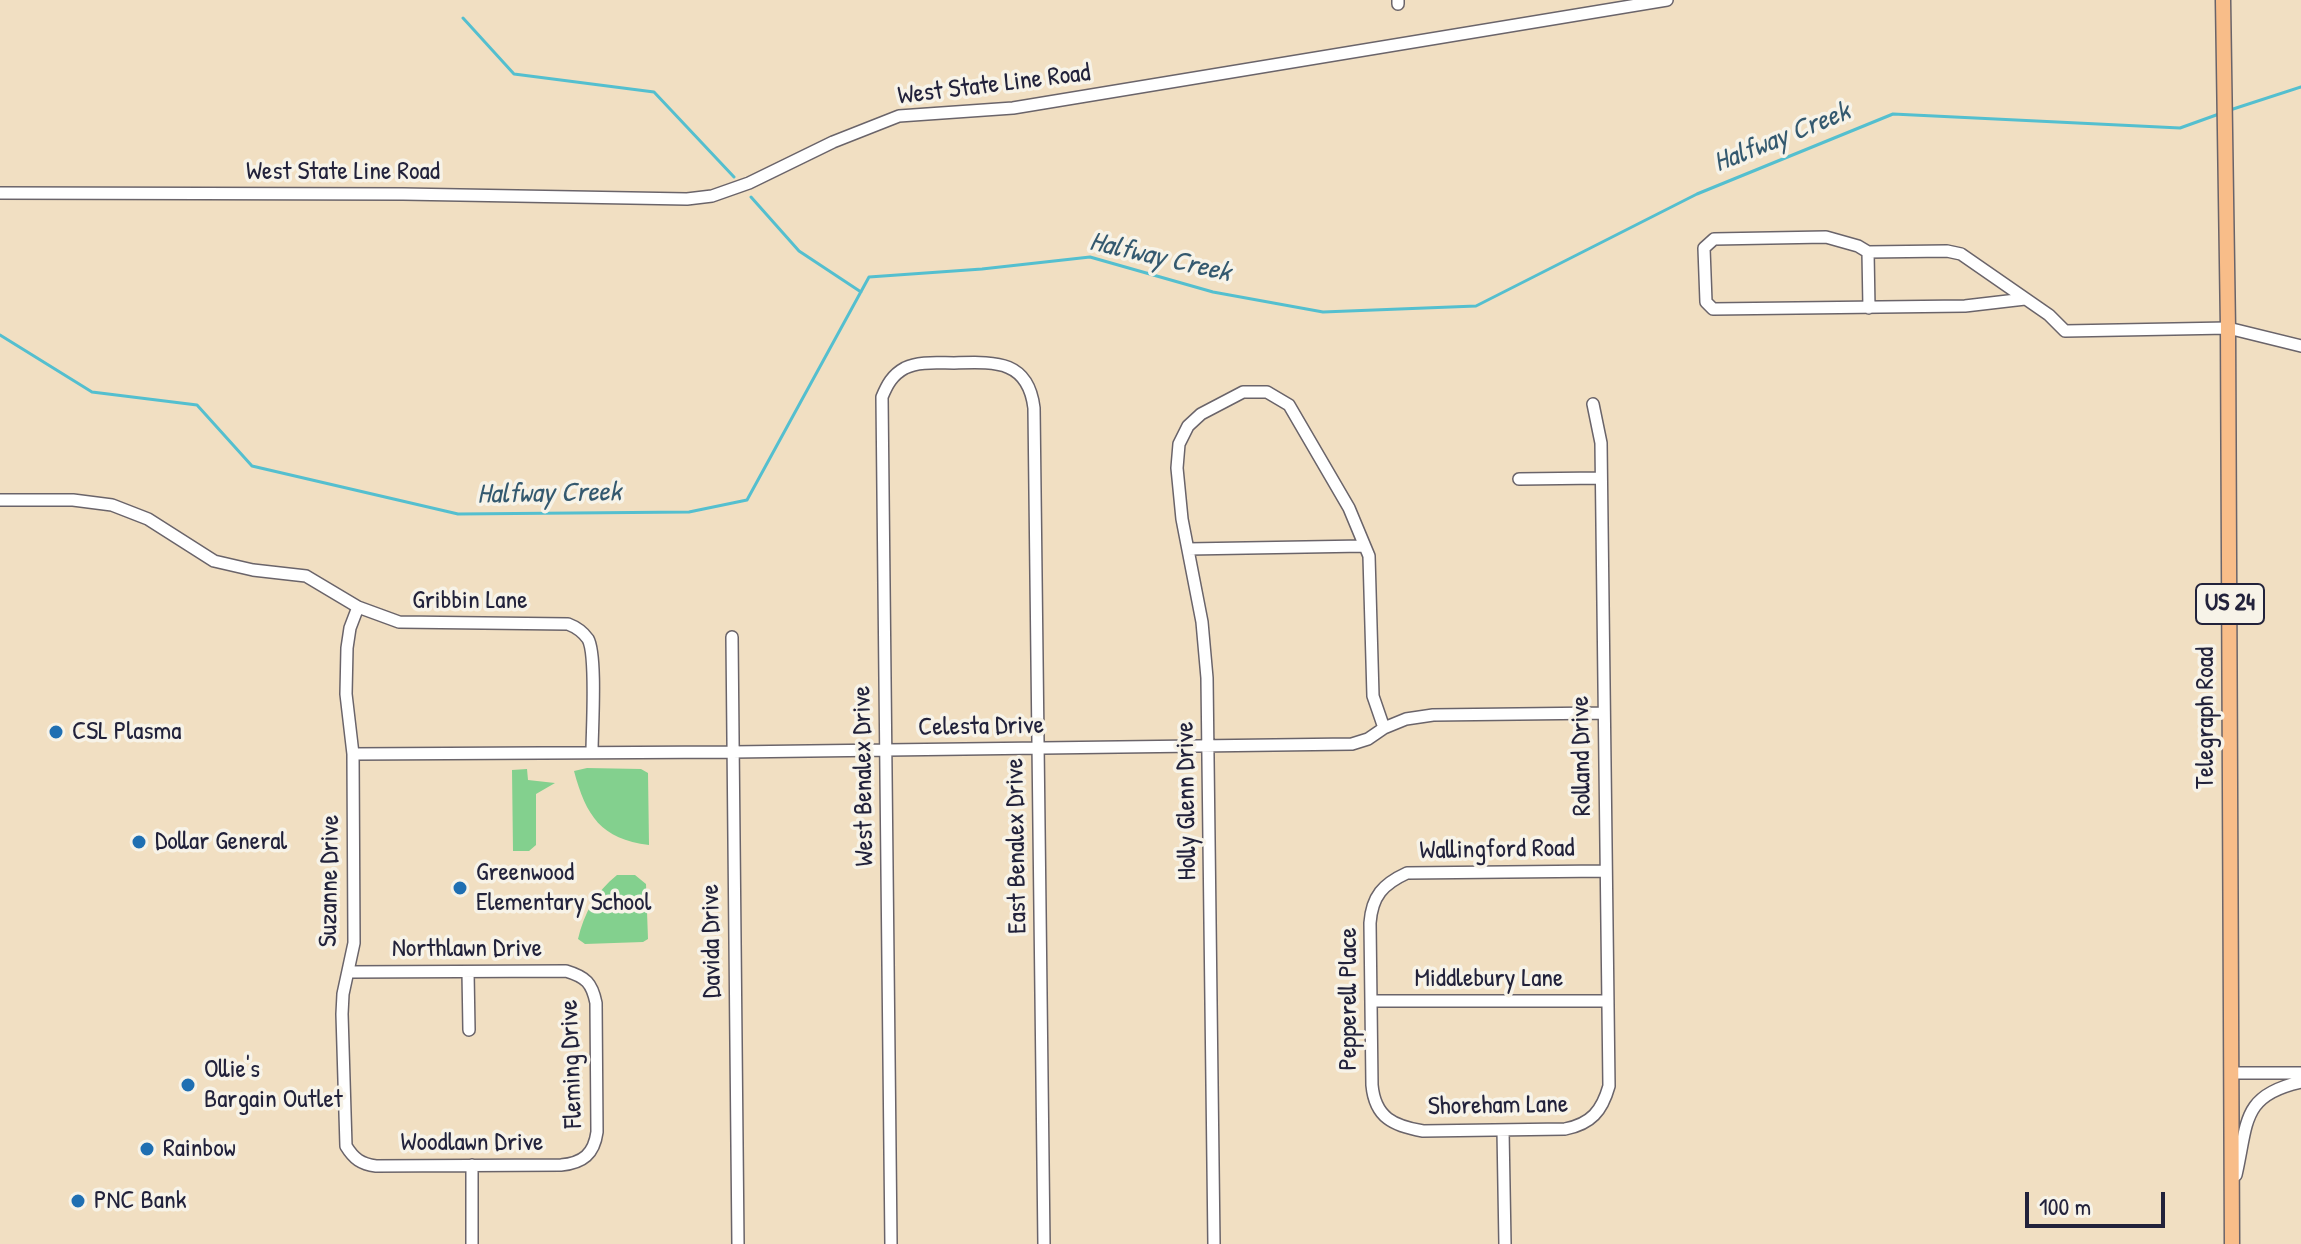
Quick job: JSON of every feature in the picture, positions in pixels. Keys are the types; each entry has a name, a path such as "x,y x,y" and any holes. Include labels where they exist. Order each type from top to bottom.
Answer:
{"main road":[{"name":"Telegraph Road","path":"2223,0 2228,328 2232,1244"}],"street":[{"name":"West State Line Road","path":"0,193 418,194 687,199 712,196 749,183 899,116 1013,108 1106,94 1667,0"},
{"path":"2025,299 1965,306 1713,309 1706,302 1704,248 1714,239 1826,237 1868,252 1947,251 1961,254 2049,315 2065,331 2228,328 2301,346"},
{"path":"1868,252 1869,308"},
{"name":"East Benalex Drive","path":"957,363 1004,365 1023,377 1032,396 1044,1244"},
{"name":"West Benalex Drive","path":"891,1244 882,397 893,377 903,369 913,365 957,363"},
{"name":"Holly Glenn Drive","path":"1214,1244 1206,653 1177,468 1179,444 1188,426 1201,414 1243,392 1267,392 1289,405 1349,508 1364,546"},
{"name":"Rolland Drive","path":"1593,404 1601,443 1609,1086 1602,1105"},
{"path":"1519,479 1601,478"},
{"name":"Gribbin Lane","path":"0,500 73,500 112,505 148,519 214,561 253,570 306,576 358,607 399,622 568,624 589,640 592,752"},
{"path":"1188,549 1364,546 1371,573 1373,696 1384,728"},
{"name":"Suzanne Drive","path":"351,1155 344,1132 342,1014 354,943 353,754 346,694 347,648 358,607"},
{"name":"Davida Drive","path":"732,637 738,1244"},
{"name":"Celesta Drive","path":"353,754 1352,744 1406,719 1433,715 1603,713"},
{"name":"Wallingford Road","path":"1391,881 1407,873 1606,871"},
{"name":"Pepperell Place","path":"1387,1121 1373,1095 1371,908 1375,897 1391,881"},
{"name":"Northlawn Drive","path":"349,972 566,971 585,977"},
{"path":"468,972 469,1030"},
{"name":"Fleming Drive","path":"585,977 593,989 596,1003 597,1132 592,1152"},
{"name":"Middlebury Lane","path":"1371,1001 1608,1001"},
{"path":"2232,1073 2301,1073"},
{"path":"2232,1191 2253,1108 2272,1090 2301,1082"},
{"name":"Shoreham Lane","path":"1387,1121 1423,1131 1565,1129 1581,1126 1594,1117 1602,1105"},
{"path":"1503,1130 1505,1244"},
{"name":"Woodlawn Drive","path":"351,1155 365,1165 376,1166 561,1165 576,1163 592,1152"},
{"path":"472,1165 472,1244"}],"green space":[{"path":"587,768 641,769 648,773 649,845 619,837 598,823 584,801 574,771"},
{"path":"527,769 528,780 555,783 536,794 536,845 529,851 513,851 512,770"},
{"path":"617,875 635,875 646,884 648,939 643,942 585,944 578,939 587,912"}],"waterway":[{"path":"463,18 514,74 654,92 734,177"},
{"name":"Halfway Creek","path":"2230,110 2301,87"},
{"name":"Halfway Creek","path":"0,335 92,392 197,405 252,466 458,514 689,512 747,500 869,277 1090,257 1213,292 1323,312 1476,306 1697,194 1893,114 2180,128 2219,114"},
{"path":"751,197 799,251 861,292"}],"place":[{"name":"CSL Plasma","path":"56,732"},
{"name":"Dollar General","path":"139,842"},
{"name":"Greenwood Elementary School","path":"460,888"},
{"name":"Ollie's Bargain Outlet","path":"188,1085"},
{"name":"Rainbow","path":"147,1149"},
{"name":"PNC Bank","path":"78,1201"}]}
